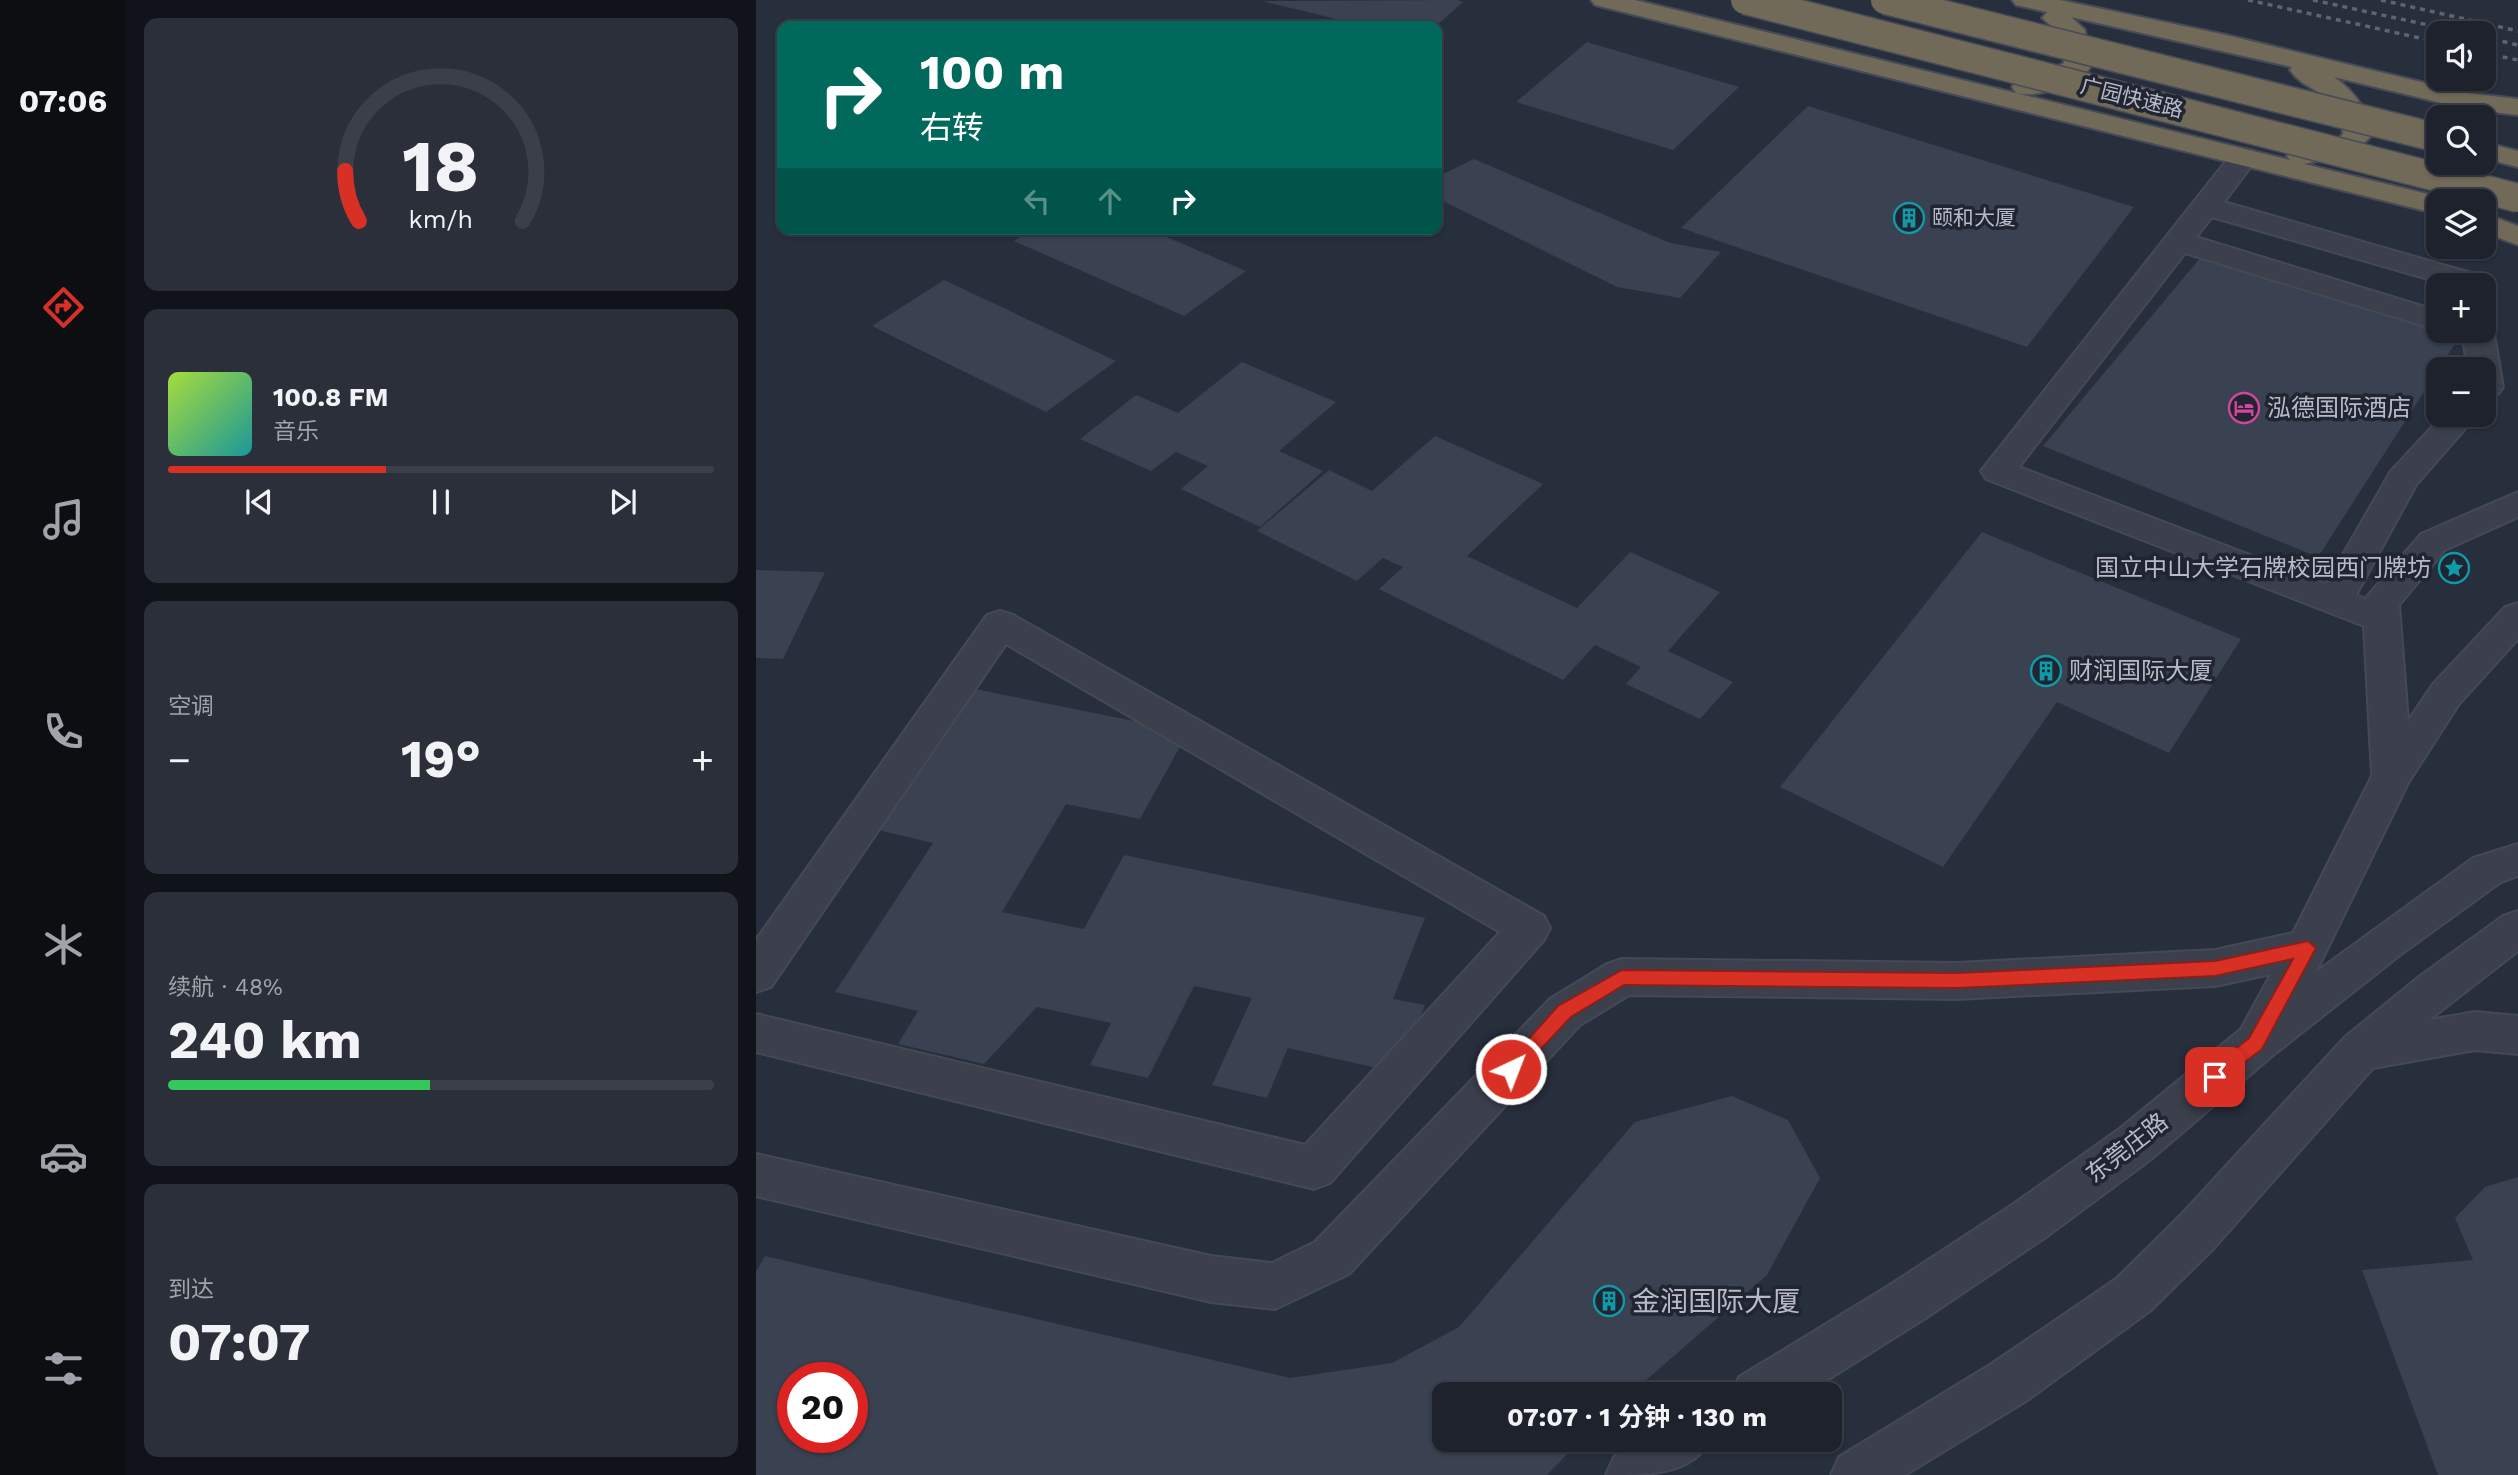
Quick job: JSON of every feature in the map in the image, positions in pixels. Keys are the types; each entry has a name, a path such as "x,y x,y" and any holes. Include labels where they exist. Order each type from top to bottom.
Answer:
{"highway":[{"path":"1604,0 2426,202"},
{"name":"广园快速路","path":"1745,0 2518,198"},
{"name":"广园快速路","path":"1885,0 2426,135"},
{"path":"1963,87 2038,86 2078,66 2072,30 2029,1"},
{"path":"2029,1 2467,101 2518,107"},
{"path":"2232,153 2277,157 2310,155 2346,146 2357,136 2358,124 2349,103 2328,83 2277,56"},
{"path":"2496,153 2518,159"},
{"path":"2496,217 2518,217"},
{"path":"2496,220 2518,226"},
{"path":"2496,224 2518,236"}],"street":[{"path":"2232,153 2206,206 1998,471 2379,618"},
{"path":"2206,206 2437,273"},
{"path":"2178,241 2426,317"},
{"path":"2335,600 2403,478 2450,427"},
{"path":"2392,776 2379,618 2381,603 2433,542 2518,503"},
{"path":"2256,1043 2308,948 2392,776 2446,694 2518,616"},
{"path":"756,974 1000,624 1529,928 1314,1168 756,1033"},
{"name":"东莞庄路","path":"1777,1382 2029,1221 2133,1145 2256,1043 2385,943 2487,870 2518,860"},
{"path":"1857,1475 2011,1381 2133,1295 2196,1233 2361,1051 2435,989 2518,928"},
{"path":"756,1175 1211,1279 1275,1286 1332,1258 1565,1012 1622,977 1970,980 2215,968 2308,948"},
{"path":"2361,1051 2475,1031 2518,1035"},
{"path":"1632,1475 1667,1452"}],"building":[{"path":"1262,1 1463,2 1442,21 1344,21"},
{"path":"1587,42 1739,87 1673,150 1516,102"},
{"name":"颐和大厦","path":"1808,106 2134,207 2027,347 1681,228"},
{"path":"1474,159 1670,243 1721,252 1680,298 1617,287 1442,200 1442,175"},
{"path":"1023,235 1162,235 1246,271 1184,316 1014,241"},
{"name":"泓德国际酒店","path":"2206,251 2426,328 2426,343 2455,343 2446,357 2426,357 2426,389 2318,557 2043,446"},
{"path":"944,280 1116,361 1046,412 872,326"},
{"path":"1242,362 1336,402 1279,451 1323,471 1260,527 1181,489 1208,466 1176,452 1151,471 1080,439 1136,395 1178,413"},
{"path":"1435,436 1543,484 1467,556 1577,608 1630,552 1720,592 1668,651 1733,682 1700,719 1626,684 1641,667 1595,645 1563,680 1379,589 1403,567 1383,558 1357,581 1257,531 1329,470 1372,491"},
{"name":"财润国际大厦","path":"1982,532 2241,639 2169,753 2057,702 1943,867 1780,787"},
{"path":"756,570 825,572 783,659 756,658"},
{"path":"975,689 1188,732 1140,819 1066,804 1002,912 1084,929 1124,855 1425,918 1393,999 1425,1005 1399,1073 1288,1048 1267,1098 1212,1085 1252,998 1194,986 1148,1078 1090,1065 1111,1023 1037,1007 984,1064 898,1044 918,1011 835,992 933,843 878,830"},
{"name":"金润国际大厦","path":"1732,1096 1788,1120 1820,1178 1767,1275 1644,1382 1432,1382 1432,1452 1569,1452 1547,1475 756,1475 756,1272 765,1256 1290,1378 1392,1363 1459,1327 1635,1122"},
{"path":"2518,1177 2518,1475 2438,1475 2362,1270 2473,1260 2455,1218 2485,1187"}],"railway":[{"path":"2248,0 2426,39"},
{"path":"2313,0 2426,25"},
{"path":"2381,0 2518,31"},
{"path":"2496,40 2518,45"},
{"path":"2496,56 2518,60"}],"place":[{"name":"颐和大厦","path":"1909,218"},
{"name":"泓德国际酒店","path":"2244,408"},
{"name":"国立中山大学石牌校园西门牌坊","path":"2454,568"},
{"name":"财润国际大厦","path":"2046,671"},
{"name":"金润国际大厦","path":"1609,1301"}],"route":[{"path":"1511,1069 1565,1012 1622,977 1957,981 2215,968 2308,948 2256,1043 2215,1077"}]}
